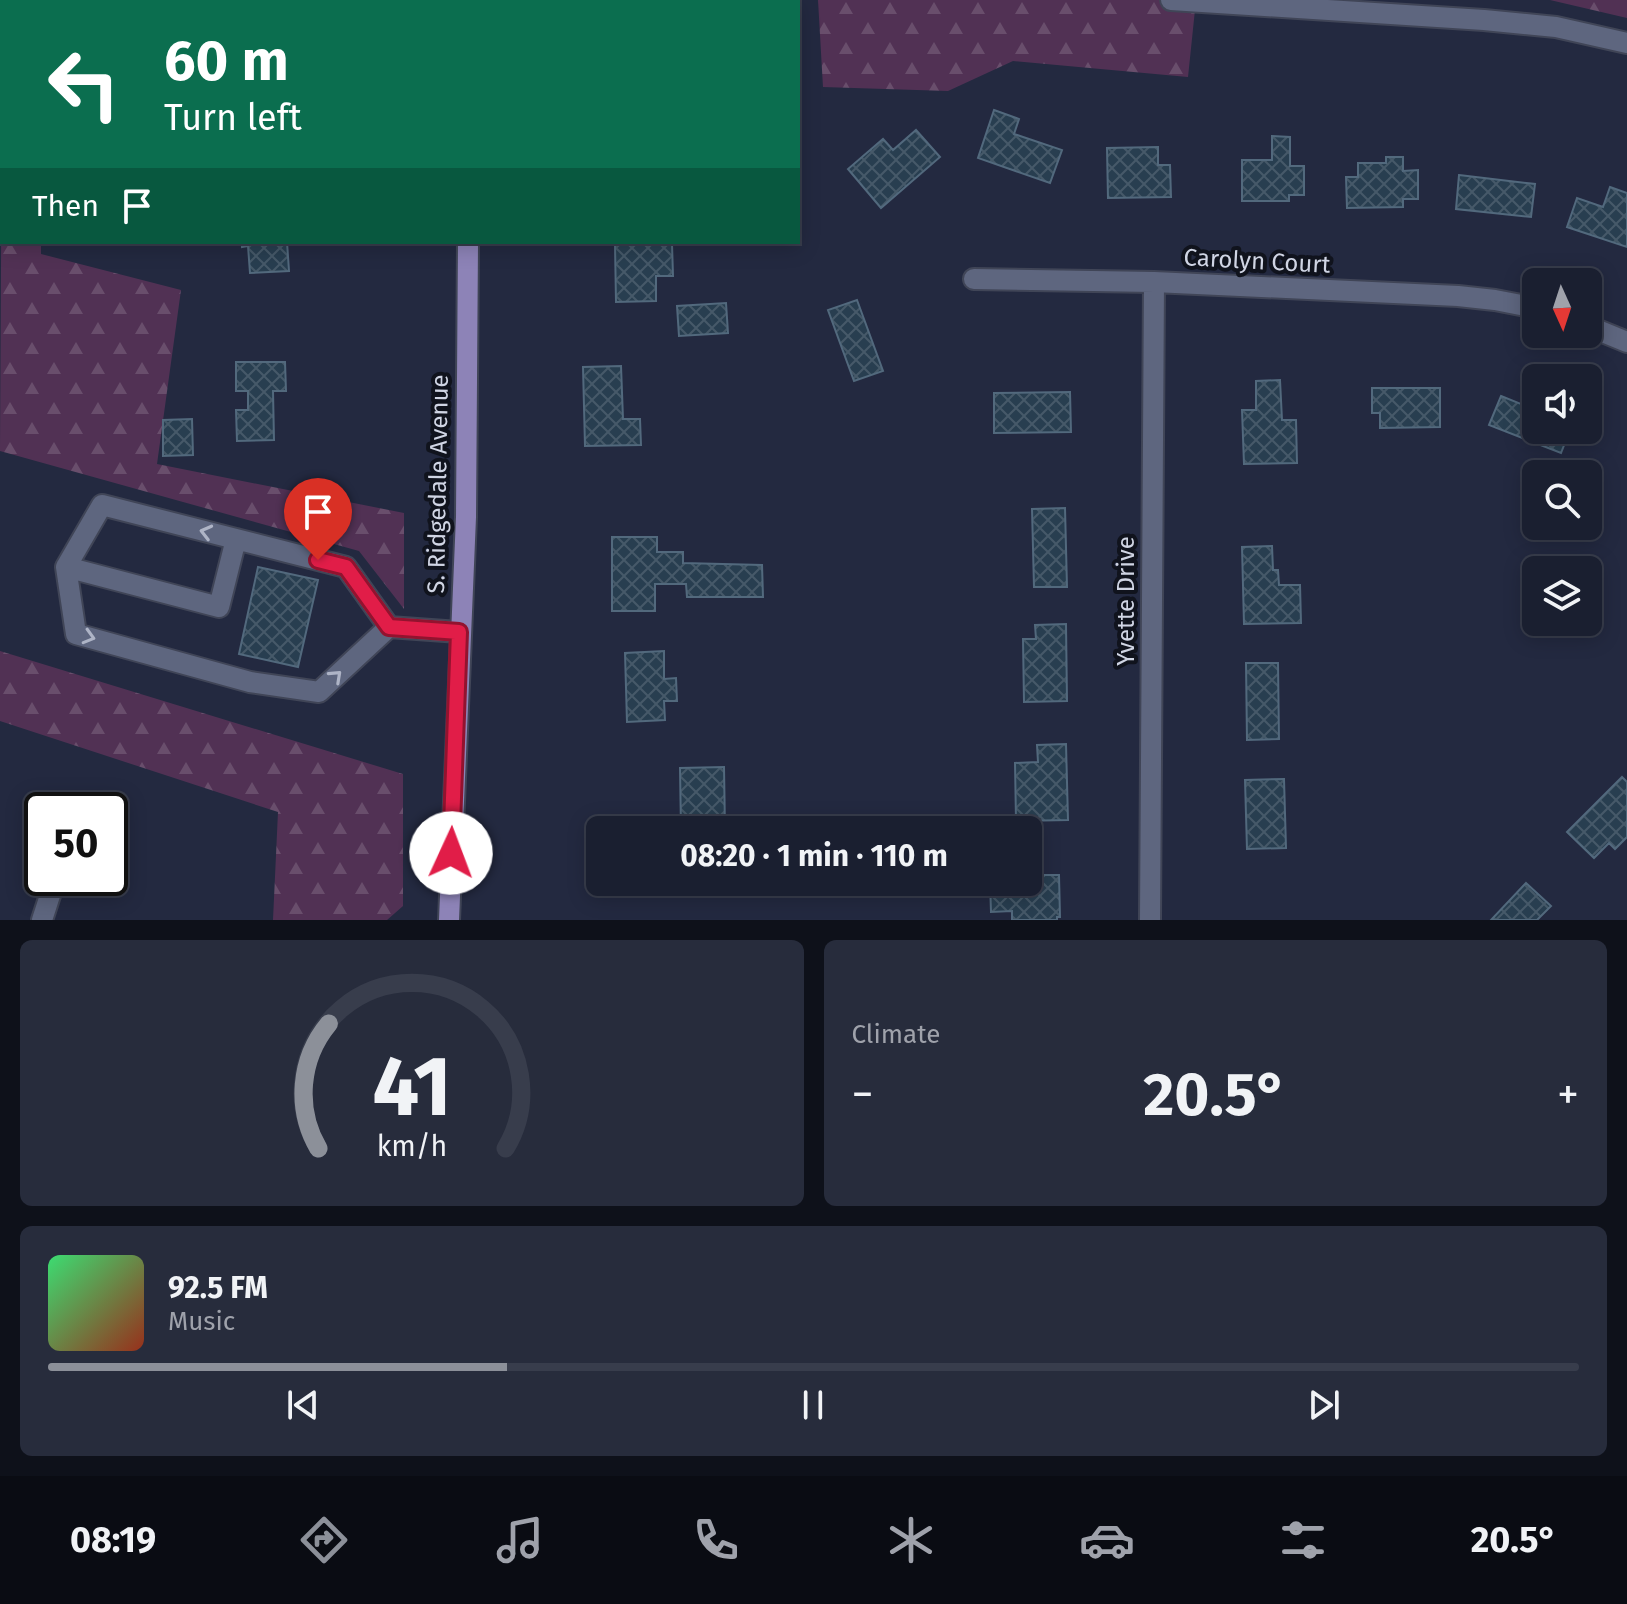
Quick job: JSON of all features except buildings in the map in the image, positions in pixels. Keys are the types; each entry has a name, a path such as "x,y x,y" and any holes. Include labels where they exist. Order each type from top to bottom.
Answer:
{"main road":[{"name":"S. Ridgedale Avenue","path":"449,920 466,517 468,244"}],"street":[{"path":"1171,0 1484,20 1556,27 1627,43"},
{"name":"Carolyn Court","path":"974,279 1154,282 1458,296 1522,305"},
{"name":"Yvette Drive","path":"1150,920 1154,282"},
{"path":"1602,332 1627,342"},
{"path":"389,627 346,567 102,505 66,567 76,634 250,682 319,692 389,627 459,632"},
{"path":"66,567 219,607 236,539"},
{"path":"42,920 50,896"}],"green space":[{"path":"818,0 1196,0 1188,77 1013,61 948,91 823,87"},
{"path":"1550,0 1627,0 1627,18"},
{"path":"1,244 41,244 41,254 181,290 157,464 404,513 404,609 359,551 0,451"},
{"path":"0,651 403,774 403,906 387,920 273,920 278,812 0,721"}],"route":[{"path":"318,560 346,567 389,627 459,632 451,853"}]}
